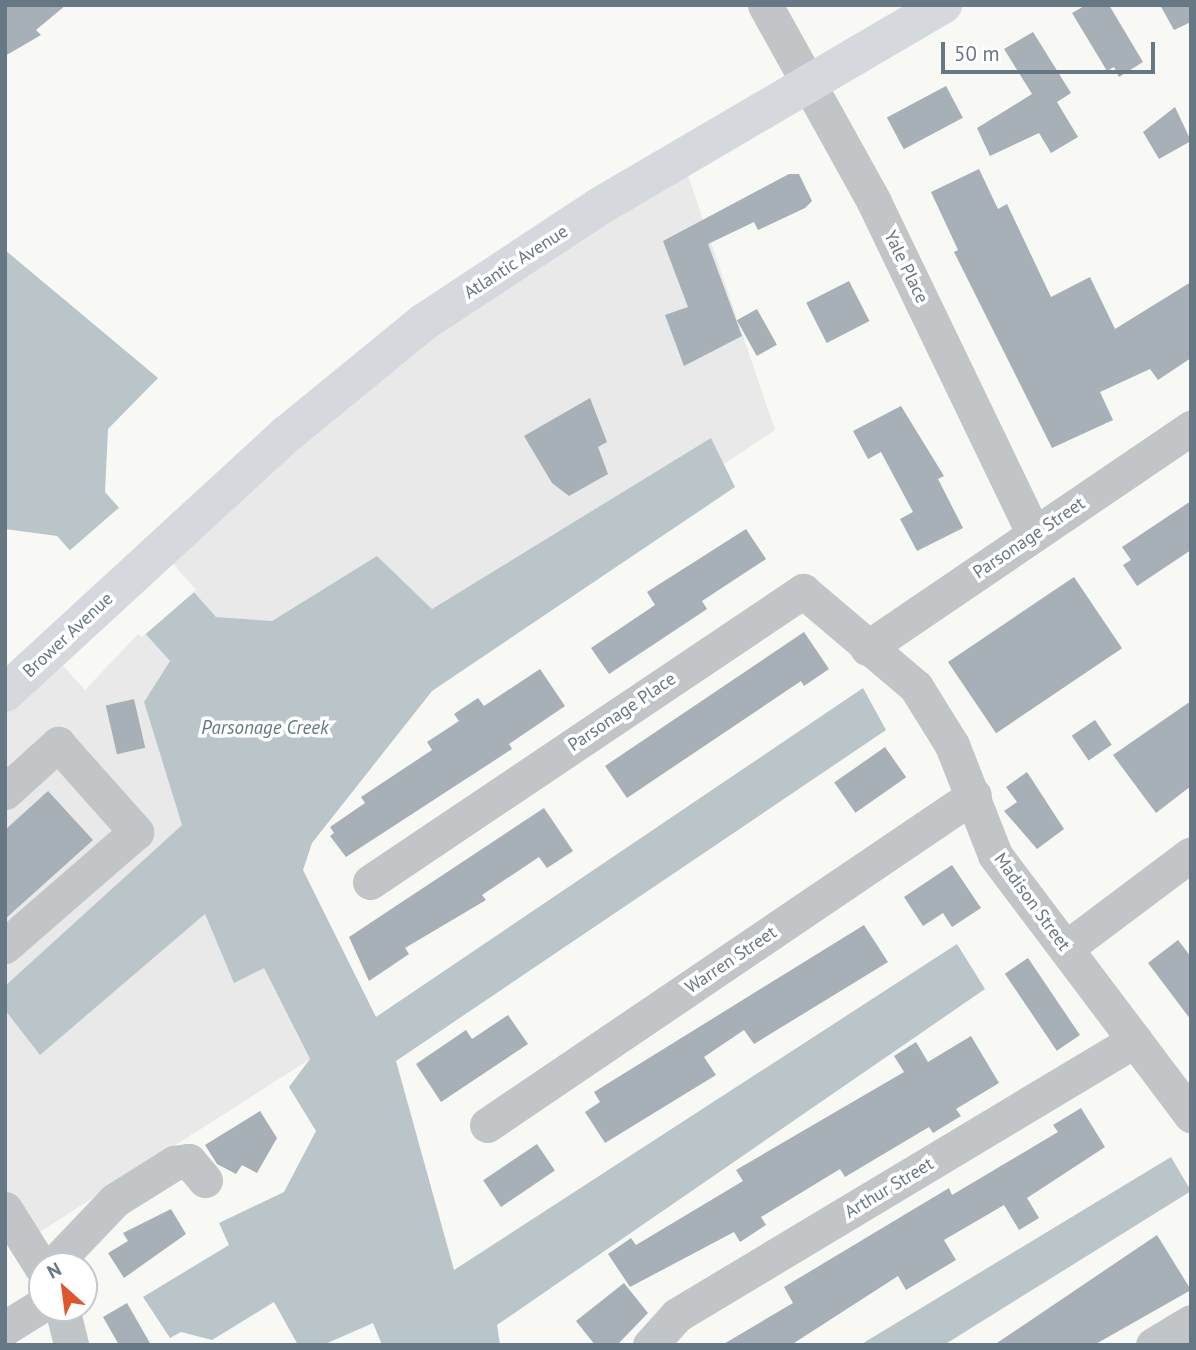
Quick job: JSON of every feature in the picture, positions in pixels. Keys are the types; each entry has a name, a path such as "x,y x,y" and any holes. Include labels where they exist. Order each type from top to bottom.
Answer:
{"main road":[{"name":"Atlantic Avenue","path":"131,578 215,500 424,322 600,206 943,5"},
{"name":"Brower Avenue","path":"5,693 131,578"}],"street":[{"name":"Yale Place","path":"765,5 811,83 874,202 1034,534"},
{"name":"Parsonage Street","path":"867,648 1191,428"},
{"name":"Parsonage Place","path":"370,882 803,591 867,648"},
{"name":"Madison Street","path":"867,648 916,687 952,745 974,795 995,855 1191,1115"},
{"path":"5,792 58,744 136,832 5,946"},
{"name":"Warren Street","path":"487,1125 974,795"},
{"path":"1066,948 1191,854"},
{"name":"Arthur Street","path":"650,1345 677,1315 1135,1040"},
{"path":"65,1252 115,1200 174,1163 189,1161 205,1180"},
{"path":"5,1209 32,1252"},
{"path":"5,1328 28,1314"},
{"path":"65,1322 71,1345"},
{"path":"1153,1345 1191,1322"}],"shaded area":[{"path":"682,158 775,430 724,464 711,439 432,609 377,556 272,621 216,617 152,550 397,329"},
{"path":"142,630 170,661 144,702 182,825 5,986 5,683 46,647 85,690"},
{"path":"205,914 234,982 264,968 310,1059 32,1237 5,1194 5,1010 41,1054"}],"water":[{"name":"Parsonage Creek","path":"5,250 158,378 108,429 105,492 216,617 272,621 377,556 432,609 711,438 735,487 432,691 312,843 303,870 376,1017 863,688 886,730 396,1061 454,1270 957,944 985,989 497,1325 500,1345 382,1345 373,1323 323,1345 298,1345 274,1302 212,1340 181,1332 170,1338 143,1297 229,1245 219,1223 284,1192 316,1131 289,1087 310,1059 264,968 234,983 205,914 40,1055 5,1010 5,986 182,825 144,702 170,661 57,536 5,529"},
{"path":"1171,1157 1191,1191 944,1345 860,1345"}],"pier":[{"path":"122,505 196,590 142,638 68,552"}],"building":[{"path":"5,5 66,5 36,30 41,35 5,56"},
{"path":"1086,5 1109,5 1143,62 1119,77 1114,67 1107,71 1072,13"},
{"path":"1160,5 1191,5 1191,22 1174,30"},
{"path":"1033,32 1071,93 1057,102 1078,137 1051,153 1039,133 990,156 977,128 1032,94 1004,49"},
{"path":"946,86 963,118 904,149 887,117"},
{"path":"1175,107 1191,141 1159,159 1143,132"},
{"path":"979,169 998,209 1007,204 1051,297 1090,277 1115,329 1191,282 1191,358 1158,380 1150,369 1100,392 1113,420 1052,448 954,252 958,250 931,192"},
{"path":"789,174 799,174 812,201 805,208 758,230 754,222 708,244 742,336 684,366 665,315 688,307 663,241"},
{"path":"849,281 869,321 827,343 806,303"},
{"path":"757,309 777,345 757,356 737,320"},
{"path":"590,398 607,442 598,447 608,474 569,496 552,483 524,436"},
{"path":"901,406 944,476 938,479 963,528 917,551 900,519 913,512 881,452 868,459 853,431"},
{"path":"1191,501 1191,550 1137,586 1123,565 1131,560 1122,547"},
{"path":"746,529 766,559 702,601 707,609 609,674 591,648 655,605 647,592"},
{"path":"1074,577 1122,648 996,733 948,662"},
{"path":"804,632 829,669 804,686 801,681 627,798 605,766"},
{"path":"540,669 565,706 509,744 512,749 346,857 330,836 334,833 330,827 365,803 361,797 432,750 427,742 459,721 454,714 478,698 484,706"},
{"path":"134,699 145,748 117,754 106,706"},
{"path":"1191,701 1191,786 1156,813 1113,755"},
{"path":"1095,720 1112,745 1089,761 1072,736"},
{"path":"885,747 906,777 855,813 834,783"},
{"path":"1027,772 1064,829 1037,849 1004,811 1017,802 1006,787"},
{"path":"48,791 93,840 5,919 5,830"},
{"path":"544,808 573,851 547,868 539,857 482,895 486,900 405,948 409,954 369,981 349,937"},
{"path":"952,865 981,908 952,927 943,913 923,926 904,897"},
{"path":"864,925 888,962 754,1044 744,1030 704,1057 716,1075 605,1143 585,1112 600,1102 594,1092"},
{"path":"1178,940 1191,957 1191,1020 1148,963"},
{"path":"1028,958 1080,1035 1057,1051 1005,974"},
{"path":"508,1015 528,1044 441,1102 416,1064 466,1030 472,1039"},
{"path":"971,1036 999,1083 956,1109 961,1116 933,1133 929,1127 845,1177 840,1169 761,1217 766,1225 740,1242 734,1232 630,1287 608,1254 631,1238 636,1245 743,1181 736,1170 904,1072 894,1056 916,1042 928,1062"},
{"path":"1081,1108 1105,1147 1027,1198 1039,1218 1019,1230 1004,1205 944,1240 956,1260 906,1290 898,1276 791,1345 722,1345 793,1303 784,1287 949,1188 952,1195 1058,1132 1053,1125"},
{"path":"260,1111 277,1138 257,1173 242,1165 236,1174 217,1164 205,1145"},
{"path":"537,1144 555,1171 501,1207 483,1180"},
{"path":"171,1209 186,1234 124,1278 108,1253 128,1241 123,1233"},
{"path":"1157,1235 1191,1290 1094,1345 994,1345"},
{"path":"624,1283 648,1313 617,1345 595,1345 576,1321"},
{"path":"127,1303 151,1345 119,1345 103,1317"}]}
